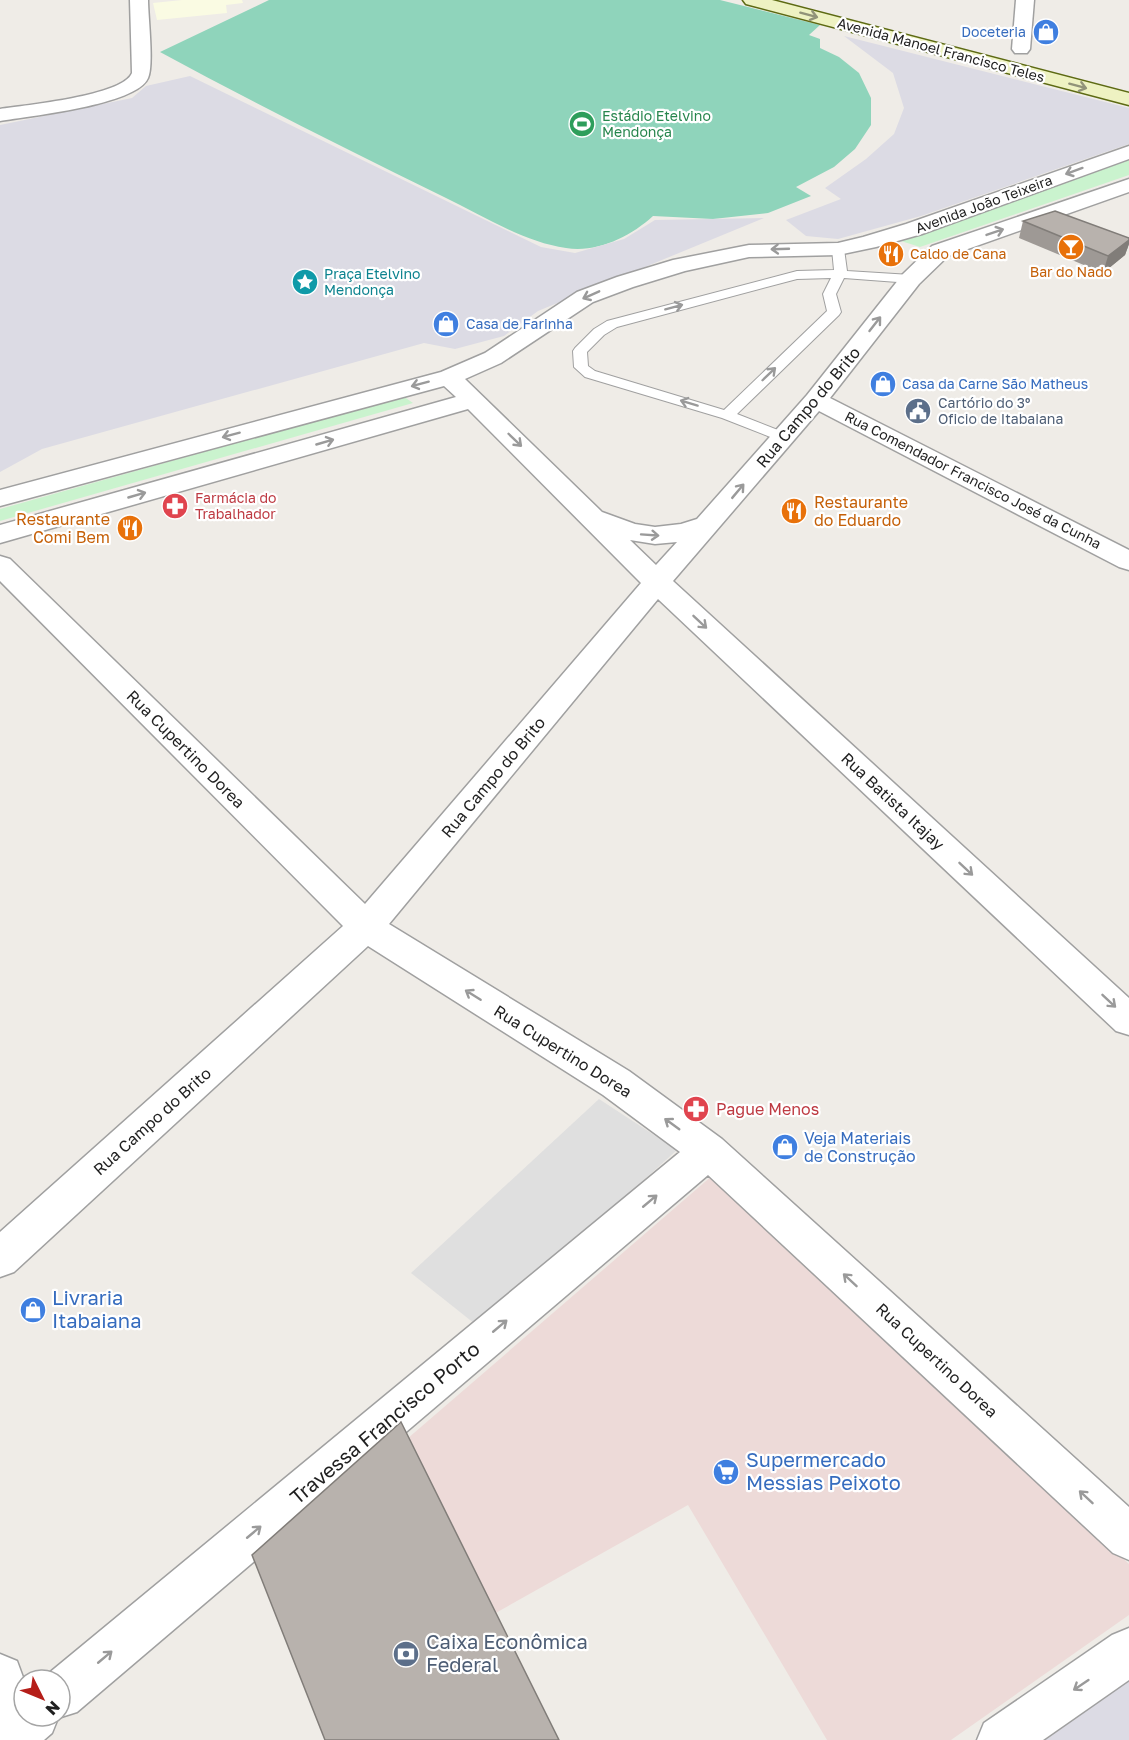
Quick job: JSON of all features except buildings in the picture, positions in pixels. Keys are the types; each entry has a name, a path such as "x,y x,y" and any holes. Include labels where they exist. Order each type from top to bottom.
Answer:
{"main road":[{"name":"Avenida Manoel Francisco Teles","path":"752,0 1129,99"},
{"name":"Avenida Manoel Francisco Teles","path":"999,43 1042,54"}],"street":[{"path":"0,115 104,96 126,89 138,81 141,73 138,0"},
{"path":"1021,49 1025,0"},
{"name":"Avenida João Teixeira","path":"838,249 914,229 1129,152"},
{"name":"Avenida João Teixeira","path":"940,251 1129,185"},
{"path":"1055,211 1087,223"},
{"path":"0,498 449,377 493,358 585,297 681,265 749,251 838,249"},
{"name":"Rua Campo do Brito","path":"0,1258 366,927 657,582 816,400 910,279 940,251"},
{"path":"449,377 657,582"},
{"path":"0,534 473,400"},
{"name":"Rua Comendador Francisco José da Cunha","path":"816,400 1129,561"},
{"path":"594,518 628,532 652,537 686,533 710,524"},
{"name":"Rua Cupertino Dorea","path":"0,565 366,927 616,1083 709,1151 1129,1537"},
{"name":"Rua Batista Itajay","path":"657,582 1129,1020"},
{"name":"Travessa Francisco Porto","path":"72,1685 709,1151"},
{"path":"1001,1740 1129,1652"},
{"path":"0,1678 19,1731"}],"lane":[{"path":"727,415 834,312 829,298 830,289 840,274 838,249"},
{"path":"783,437 727,415 590,374 581,367 580,351 589,340 612,324 797,274 840,274 910,279"}],"shaded area":[{"path":"182,0 242,0 243,3 226,5 227,13 157,20 153,3"},
{"path":"844,36 1129,108 1129,144 921,216 838,239 806,236 786,220 841,199 825,188 866,159 894,134 904,108 893,73"},
{"name":"Praça Etelvino Mendonça","path":"190,76 541,247 575,253 624,239 655,220 764,218 538,311 504,336 455,349 424,343 42,449 0,472 0,125 132,98 146,86"},
{"path":"599,1099 677,1150 480,1328 411,1273"},
{"name":"Supermercado Messias Peixoto","path":"713,1175 1129,1564 1129,1615 951,1740 827,1740 688,1505 492,1615 407,1439"},
{"path":"1129,1652 1129,1740 1001,1740"}],"green space":[{"name":"Estádio Etelvino Mendonça","path":"269,0 720,0 820,25 809,35 820,39 820,48 839,57 859,73 871,98 871,125 855,149 834,167 796,187 811,196 768,213 713,219 653,216 624,237 601,246 578,249 550,245 503,227 301,126 160,52"},
{"path":"1129,160 1129,175 920,247 901,241"},
{"path":"403,396 413,403 0,521 0,509"}],"place":[{"name":"Doceteria","path":"1046,32"},
{"name":"Estádio Etelvino Mendonça","path":"582,124"},
{"name":"Bar do Nado","path":"1071,247"},
{"name":"Caldo de Cana","path":"891,254"},
{"name":"Praça Etelvino Mendonça","path":"305,282"},
{"name":"Casa de Farinha","path":"446,324"},
{"name":"Casa da Carne São Matheus","path":"883,384"},
{"name":"Cartório do 3º Oficio de Itabaiana","path":"918,411"},
{"name":"Farmácia do Trabalhador","path":"175,506"},
{"name":"Restaurante do Eduardo","path":"794,511"},
{"name":"Restaurante Comi Bem","path":"130,528"},
{"name":"Pague Menos","path":"696,1109"},
{"name":"Veja Materiais de Construção","path":"785,1147"},
{"name":"Livraria Itabaiana","path":"33,1310"},
{"name":"Supermercado Messias Peixoto","path":"726,1472"},
{"name":"Caixa Econômica Federal","path":"406,1654"}]}
